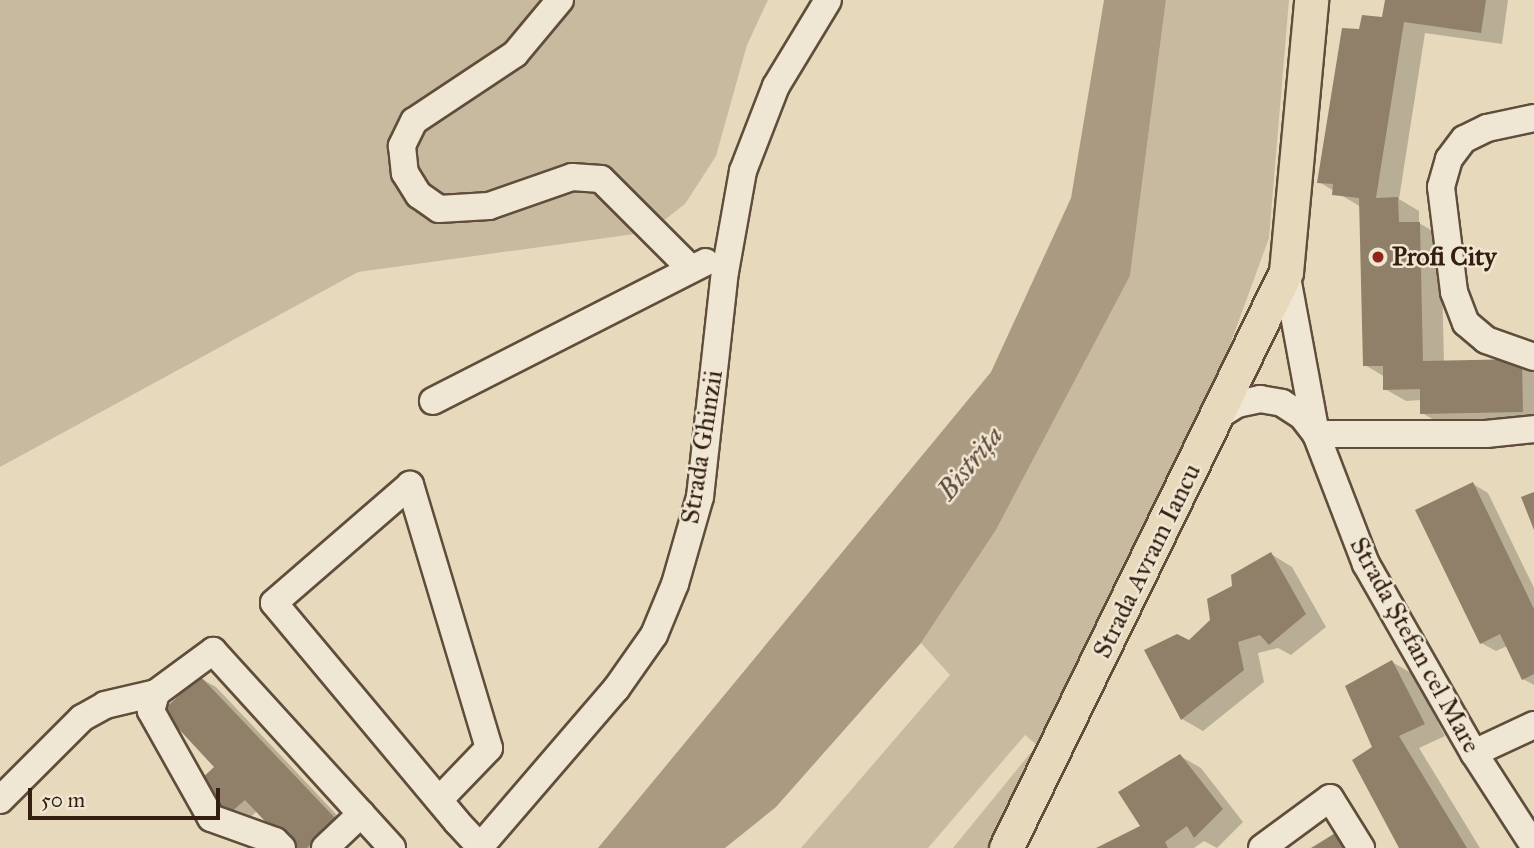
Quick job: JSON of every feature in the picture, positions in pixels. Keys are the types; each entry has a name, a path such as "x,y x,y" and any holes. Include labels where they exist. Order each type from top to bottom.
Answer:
{"main road":[{"name":"Strada Ștefan cel Mare","path":"1286,272 1311,0"},
{"name":"Strada Avram Iancu","path":"1006,848 1286,272"}],"street":[{"path":"560,0 515,54 414,121 402,146 405,173 419,195 439,209 489,206 572,177 601,178 691,269"},
{"name":"Strada Ghinzii","path":"480,847 616,689 654,635 665,610 700,497 729,250 743,171 776,86 828,0"},
{"path":"1534,118 1487,128 1464,139 1449,159 1441,187 1454,292 1466,323 1486,340 1534,357"},
{"path":"433,401 729,250"},
{"name":"Strada Ștefan cel Mare","path":"1286,272 1316,434 1366,564 1474,753 1534,846"},
{"name":"Strada Ștefan cel Mare","path":"1218,416 1237,404 1271,401 1302,416 1316,434"},
{"path":"1316,434 1486,434 1534,429"},
{"path":"439,800 489,748 410,485 274,603 439,800 480,847"},
{"path":"0,800 82,718 105,705 156,693 212,651 392,848"},
{"path":"156,693 150,711 211,818 275,841 282,848"},
{"path":"1474,753 1534,725"},
{"path":"1262,848 1330,798 1362,848"},
{"path":"325,848 361,814"}],"shaded area":[{"path":"0,0 768,0 747,45 716,156 685,204 649,232 358,272 0,467"},
{"path":"1166,0 1289,0 1269,238 1219,375 989,848 953,848 1037,745 1025,735 928,848 801,848 950,675 921,643 996,530 1130,276"}],"water":[{"name":"Bistrița","path":"1104,0 1166,0 1130,276 996,530 921,643 776,807 725,848 598,848 991,372 1071,198"}],"building":[{"path":"1385,0 1486,0 1481,33 1404,22 1376,198 1398,197 1399,222 1420,222 1423,361 1522,359 1523,412 1420,414 1420,389 1383,390 1383,366 1363,366 1359,198 1332,195 1333,184 1317,183 1342,28 1359,29 1362,15 1382,17"},
{"path":"1473,482 1534,609 1534,674 1522,680 1500,634 1480,644 1415,510"},
{"path":"1534,492 1534,530 1521,497"},
{"path":"1271,552 1306,614 1269,645 1260,635 1238,642 1244,670 1181,720 1144,650 1177,634 1189,640 1210,620 1207,599 1232,586 1231,575"},
{"path":"1392,660 1425,724 1399,736 1467,848 1399,848 1352,760 1372,747 1345,686"},
{"path":"200,676 337,820 307,848 290,848 245,800 229,814 198,782 214,767 162,711"},
{"path":"1180,754 1223,809 1194,838 1187,826 1165,842 1168,848 1096,848 1140,826 1118,792"},
{"path":"1337,832 1346,848 1311,848"}],"place":[{"name":"Profi City","path":"1378,257"}]}
